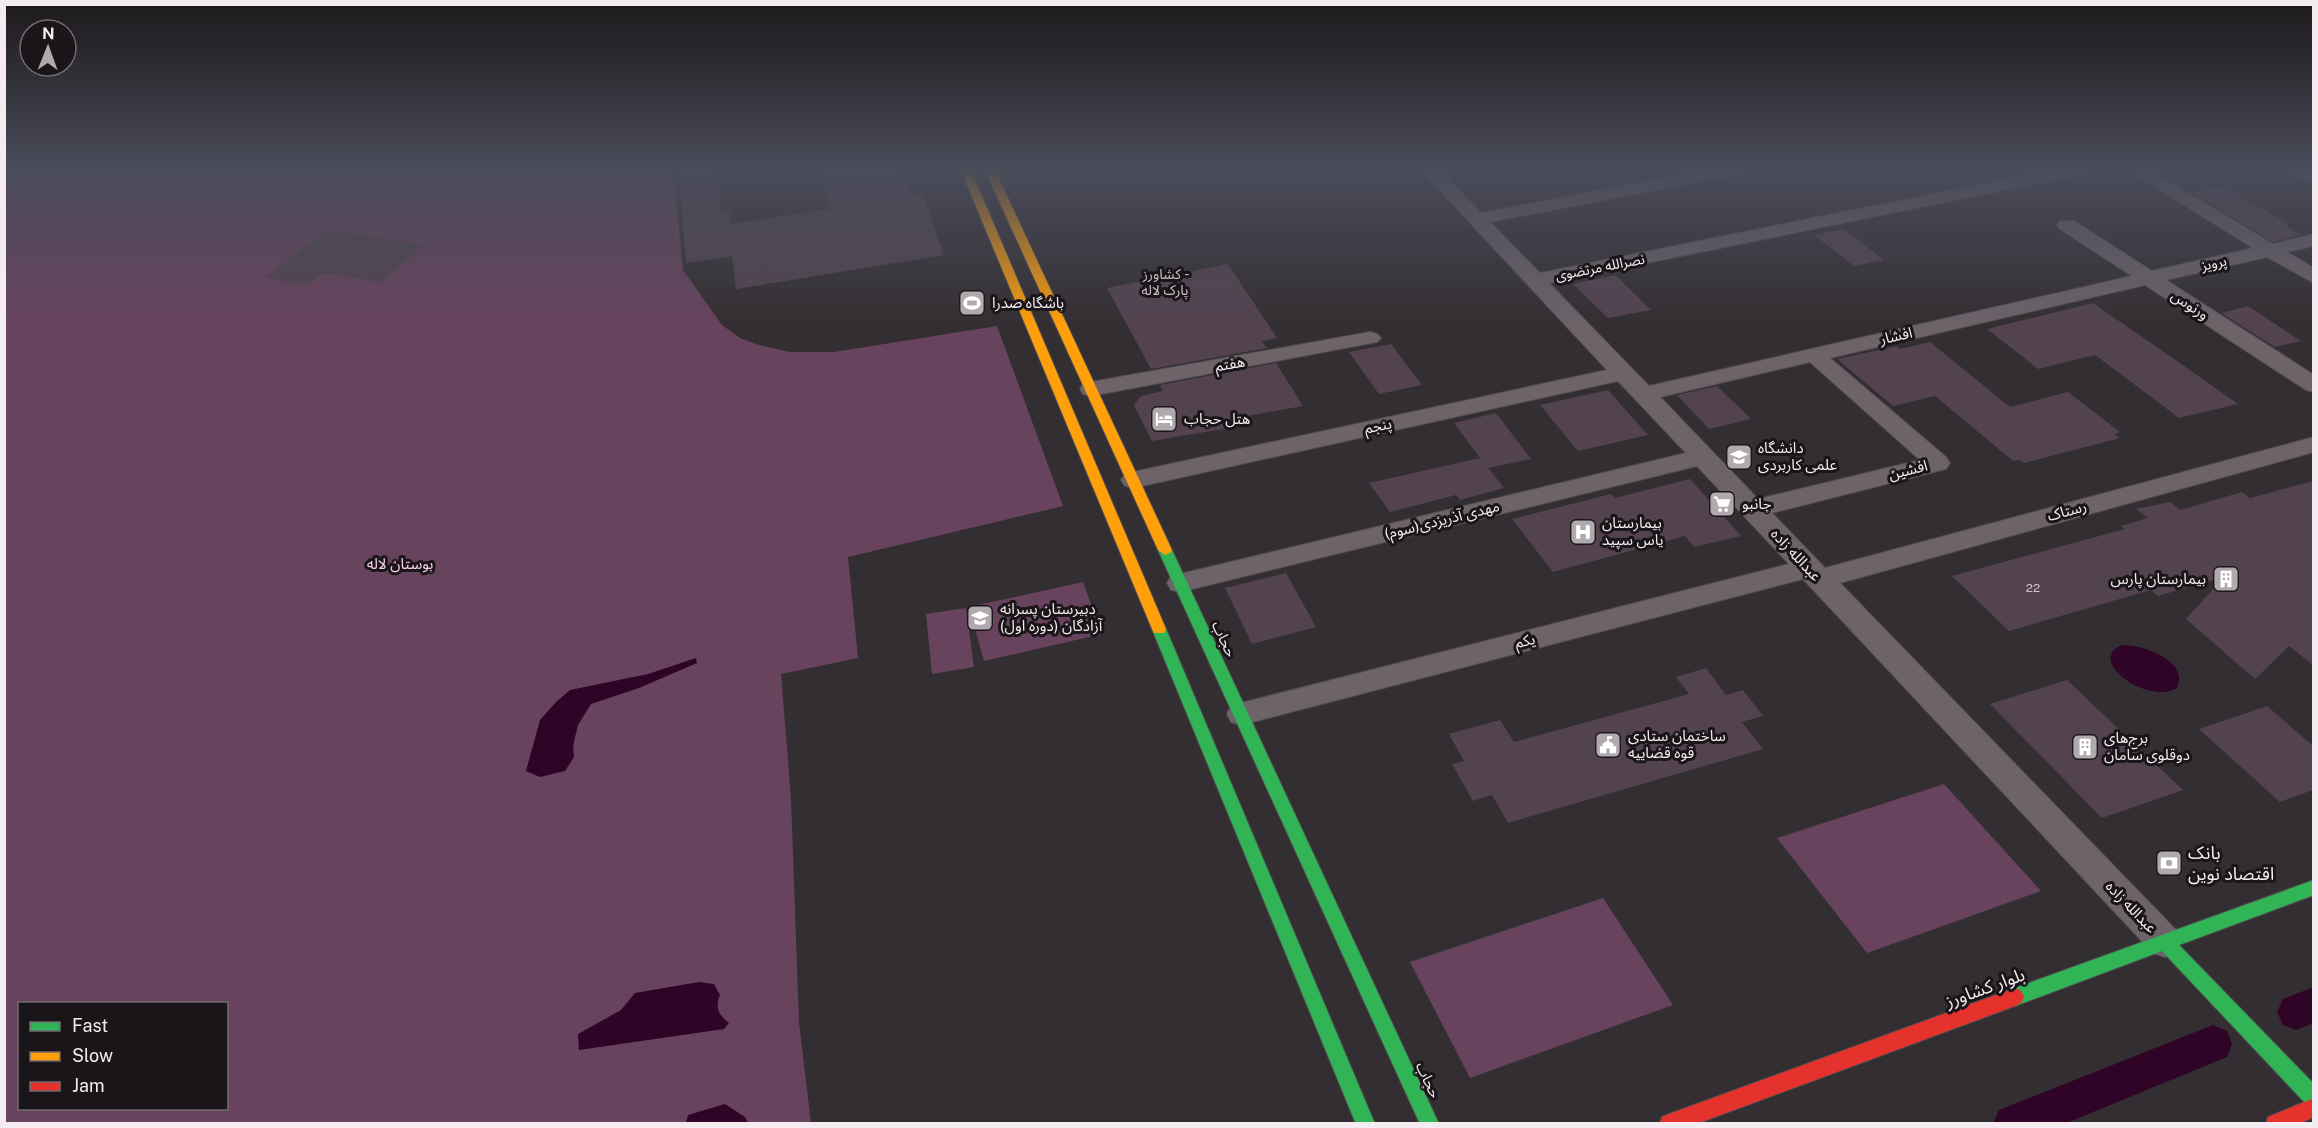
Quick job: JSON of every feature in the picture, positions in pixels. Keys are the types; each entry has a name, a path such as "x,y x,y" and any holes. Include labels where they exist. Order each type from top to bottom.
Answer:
{"main road":[{"path":"987,221 1143,592 1204,724 1308,973 1366,1124"},
{"name":"حجاب","path":"1013,221 1133,480 1171,585 1236,716 1349,962 1430,1124"},
{"path":"1042,352 1071,347"},
{"path":"1143,592 1171,585"},
{"name":"بلوار کشاورز","path":"1668,1124 2313,887"},
{"path":"2164,942 2313,1098"},
{"path":"2275,1124 2313,1107"}],"street":[{"name":"عبدالله زاده","path":"1479,221 2164,942"},
{"name":"نصرالله مرتضوی","path":"1535,280 1828,221"},
{"path":"2221,221 2313,277"},
{"name":"ورنوس","path":"2067,225 2313,385"},
{"name":"پرویز","path":"2149,278 2313,240"},
{"name":"افشار","path":"1643,394 2149,278"},
{"name":"هفتم","path":"1091,389 1370,338"},
{"name":"افشین","path":"1753,509 1938,463 1814,355"},
{"name":"پنجم","path":"1133,480 1624,373"},
{"name":"رستاک","path":"1814,574 2313,444"},
{"name":"مهدی آذریزدی(سوم)","path":"1171,585 1703,457"},
{"name":"یکم","path":"1236,716 1814,574"}],"green space":[{"name":"بوستان لاله","path":"5,221 678,221 683,270 722,325 740,338 759,345 790,352 834,352 997,326 1063,506 848,557 858,658 781,674 791,798 799,1023 811,1123 5,1124"},
{"path":"1083,582 1102,634 984,661 969,607"},
{"path":"966,608 974,667 932,674 926,614"},
{"path":"1944,784 2041,891 1867,953 1777,838"},
{"path":"1603,898 1673,1005 1470,1078 1410,962"}],"shaded area":[{"path":"2123,645 2152,651 2170,662 2179,678 2177,688 2164,692 2150,691 2124,678 2115,669 2111,660 2113,651"},
{"path":"696,658 697,663 639,688 591,704 578,725 573,746 574,757 565,771 540,777 526,771 540,720 570,690 648,674"},
{"path":"699,982 714,984 720,995 718,1011 729,1023 724,1029 579,1050 578,1034 621,1010 635,993"},
{"path":"725,1104 745,1117 748,1123 686,1123 688,1115"}],"building":[{"path":"682,221 730,221 730,224 752,221 932,221 944,255 736,289 732,256 686,263"},
{"path":"2238,221 2283,221 2289,224 2285,225 2301,235 2273,242"},
{"path":"1844,229 1884,260 1854,266 1814,235"},
{"path":"327,230 423,245 380,282 323,273 307,285 265,278"},
{"path":"1228,264 1277,338 1262,341 1267,348 1151,369 1107,288"},
{"path":"1615,275 1651,310 1608,318 1573,284"},
{"path":"2093,303 2238,404 2179,418 2095,355 2038,369 1987,329"},
{"path":"2248,306 2301,341 2275,347 2221,313"},
{"path":"1930,342 2010,407 2068,392 2120,432 2114,434 2120,438 2024,463 2019,460 2013,461 1935,396 1893,406 1837,359 1897,346 1900,349"},
{"path":"1391,344 1422,385 1379,394 1349,352"},
{"path":"1276,363 1303,406 1231,419 1235,427 1152,441 1134,405 1141,396 1163,391 1160,385"},
{"path":"1717,386 1751,419 1709,429 1677,395"},
{"path":"1608,390 1648,435 1578,451 1540,405"},
{"path":"1496,413 1531,459 1488,468 1504,488 1460,500 1456,495 1390,512 1369,483 1480,458 1454,423"},
{"path":"1690,479 1741,536 1694,547 1685,536 1553,572 1512,519 1611,494 1615,498"},
{"name":"بیمارستان پارس","path":"2313,481 2313,665 2289,646 2255,679 2186,619 2224,577 2158,596 2151,590 2009,631 1952,576 2125,529 2121,526 2148,518 2136,509 2170,502 2180,510 2242,492 2250,498"},
{"path":"1286,573 1316,627 1252,644 1225,588"},
{"name":"ساختمان ستادی قوه قضاییه","path":"1706,668 1726,695 1743,690 1763,716 1742,722 1763,749 1508,823 1492,795 1473,801 1452,764 1464,761 1449,734 1500,720 1514,742 1689,694 1676,677"},
{"name":"برج‌های دوقلوی سامان","path":"2067,680 2183,790 2102,818 1990,704"},
{"path":"2267,706 2313,746 2313,790 2280,802 2199,729"}],"waterway":[{"path":"2296,1012 2314,1005"},
{"path":"2013,1124 2213,1044"}],"traffic: fast":[{"path":"1165,550 1430,1124"},
{"path":"1159,629 1366,1124"},
{"path":"2015,997 2314,887"},
{"path":"2165,942 2314,1098"}],"traffic: slow":[{"path":"987,221 1159,629"},
{"path":"1013,221 1165,550"}],"traffic: jam":[{"path":"1669,1124 2015,997"},
{"path":"2275,1124 2314,1107"}],"place":[{"name":"باشگاه صدرا","path":"972,303"},
{"name":"هتل حجاب","path":"1164,419"},
{"name":"دانشگاه علمی کاربردی","path":"1739,457"},
{"name":"جانبو","path":"1722,504"},
{"name":"بیمارستان یاس سپید","path":"1583,532"},
{"name":"بیمارستان پارس","path":"2226,579"},
{"name":"دبيرستان پسرانه آزادگان (دوره اول)","path":"980,618"},
{"name":"ساختمان ستادی قوه قضاییه","path":"1608,745"},
{"name":"برج‌های دوقلوی سامان","path":"2085,747"},
{"name":"بانک اقتصاد نوین","path":"2169,863"}],"district":[{"name":"کشاورز - پارک لاله","path":"1165,282"}]}
